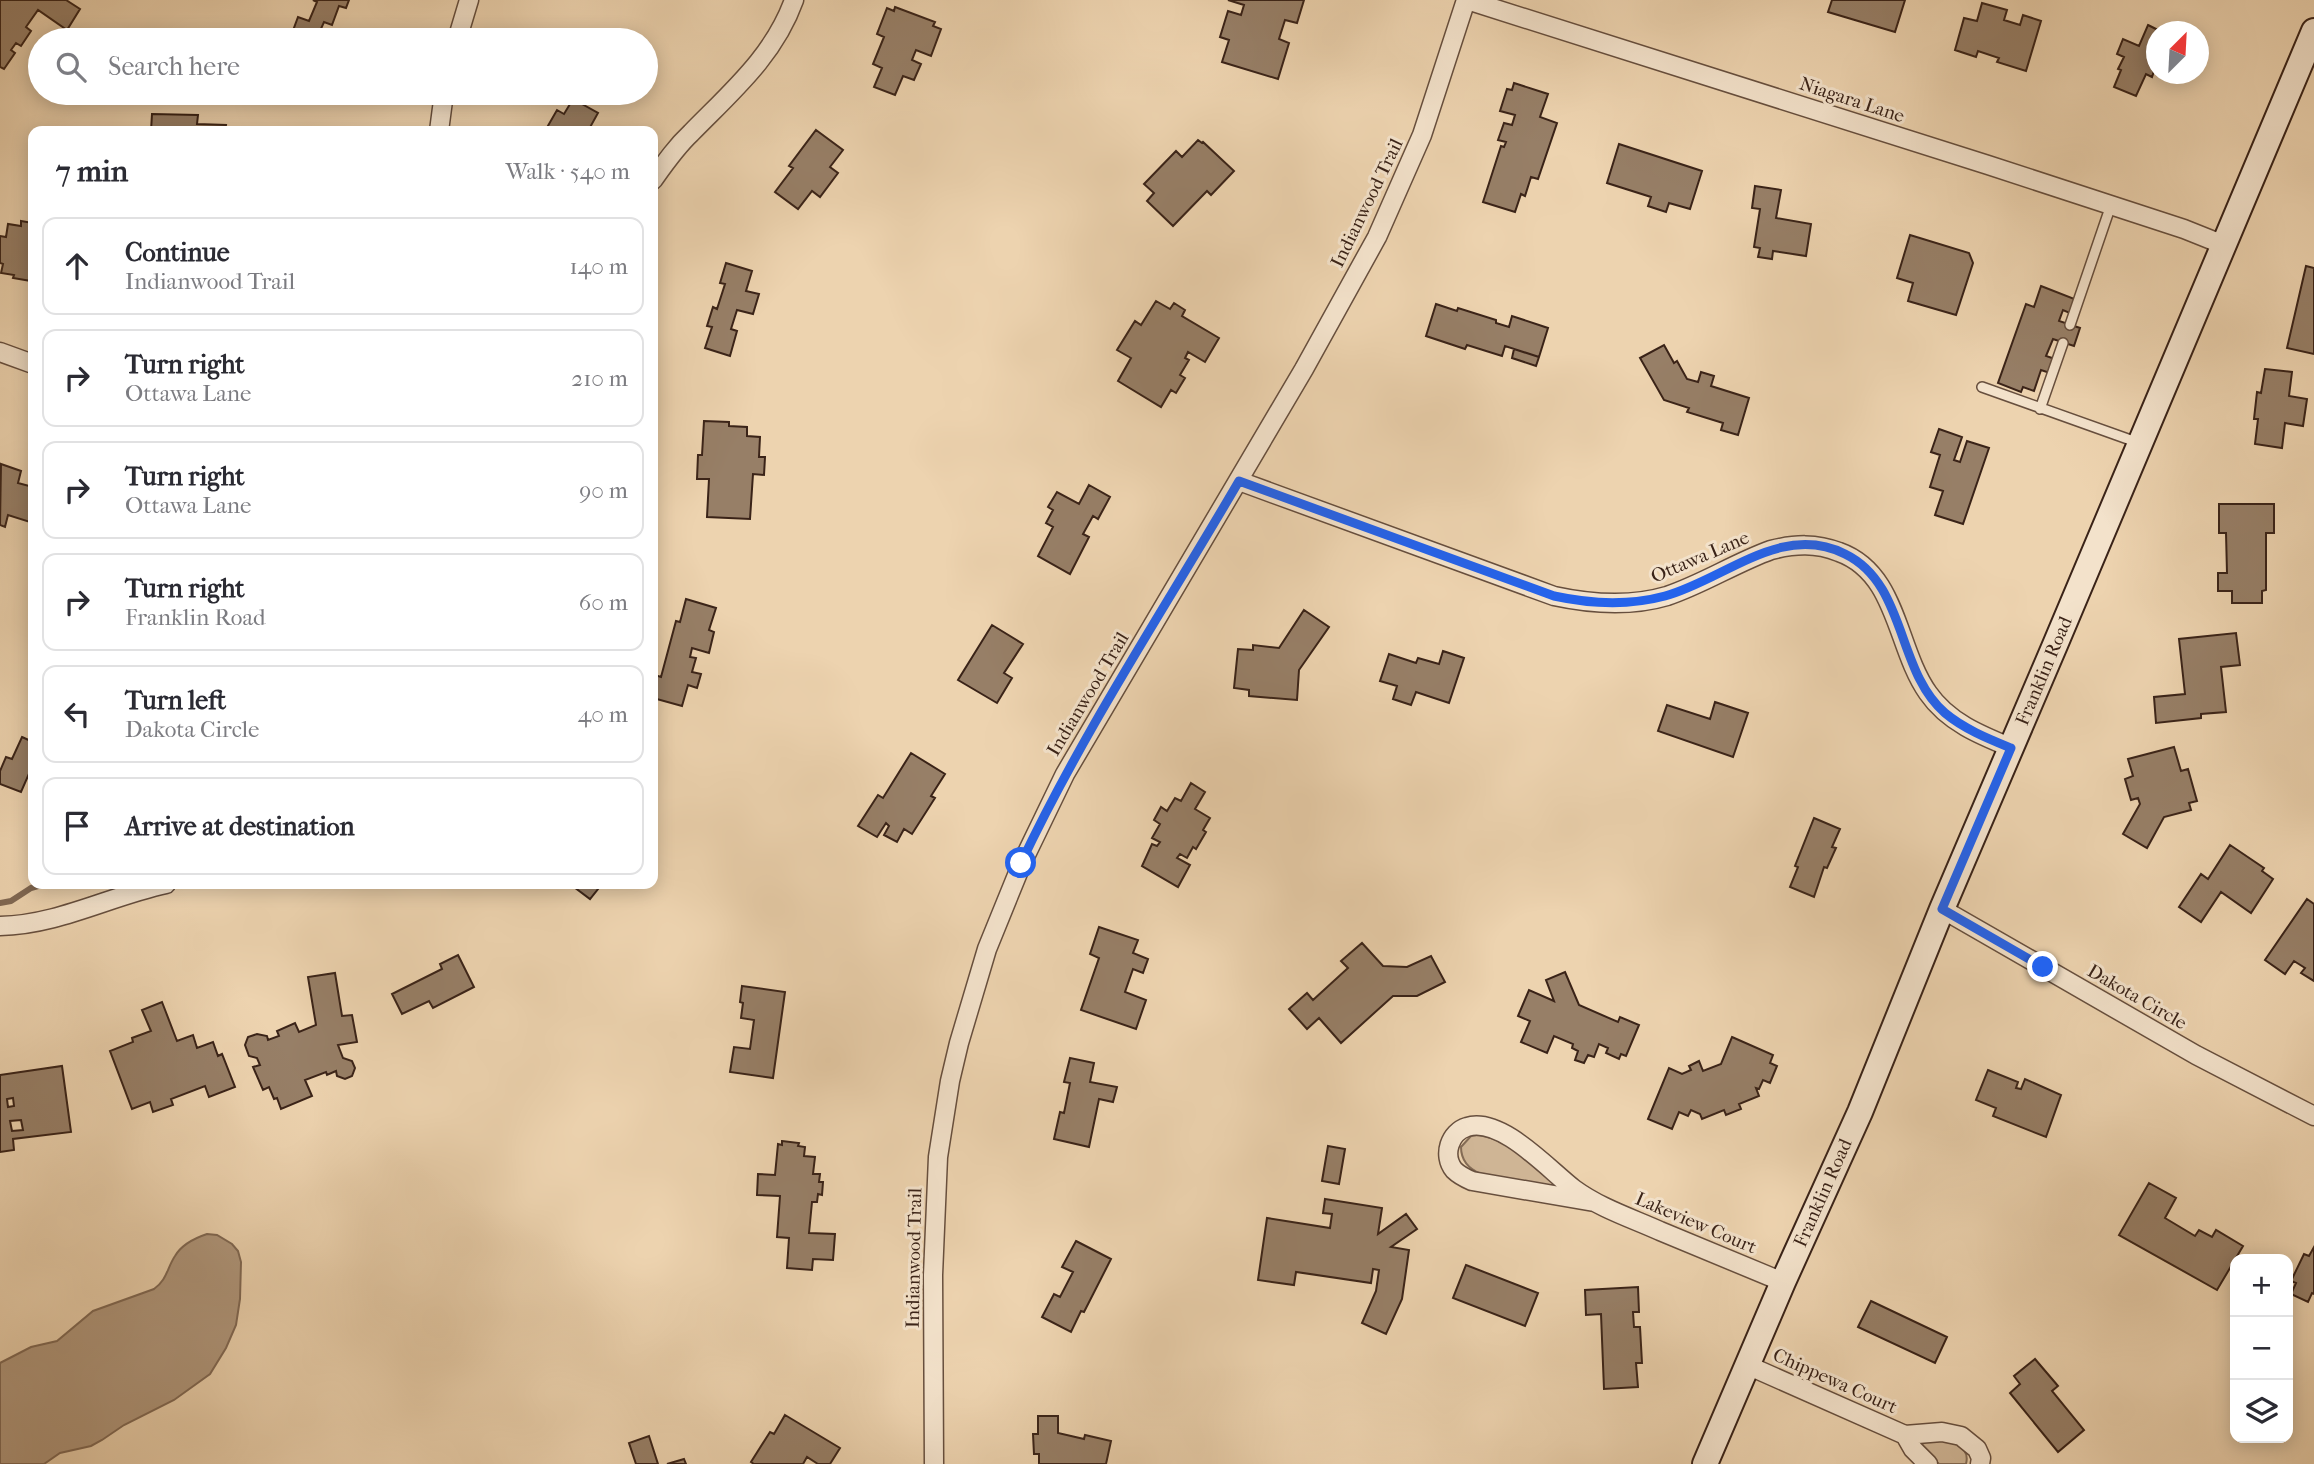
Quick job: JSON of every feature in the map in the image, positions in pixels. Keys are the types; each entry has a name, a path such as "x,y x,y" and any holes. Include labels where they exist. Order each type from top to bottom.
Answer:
{"street":[{"path":"461,28 469,0"},
{"path":"658,174 689,134 734,92 757,66 776,37 794,0"},
{"name":"Niagara Lane","path":"1466,0 2111,205 2224,245"},
{"name":"Indianwood Trail","path":"934,1464 933,1275 938,1157 950,1081 967,1012 1008,895 1050,803 1092,727 1239,481 1343,299 1391,207 1422,135 1466,0"},
{"name":"Franklin Road","path":"1705,1464 1860,1112 1942,909 2314,31"},
{"path":"440,126 442,105"},
{"path":"0,352 28,361"},
{"name":"Ottawa Lane","path":"1239,481 1554,596 1587,602 1629,603 1649,600 1669,595 1771,550 1787,546 1827,547 1845,554 1873,575 1892,610 1915,671 1928,693 1945,713 1962,725 2011,748"},
{"path":"0,926 35,923 61,917 145,889"},
{"name":"Dakota Circle","path":"1942,909 2185,1048 2314,1116"},
{"name":"Lakeview Court","path":"1594,1202 1516,1142 1486,1126 1466,1127 1457,1132 1448,1148 1448,1160 1452,1167 1472,1181 1594,1202 1783,1282"},
{"name":"Chippewa Court","path":"1747,1365 1905,1435 1942,1432 1961,1436 1977,1449 1981,1458 1980,1464"},
{"name":"Chippewa Court","path":"1905,1435 1913,1449 1928,1464"}],"lane":[{"path":"2070,325 2111,205"},
{"path":"2040,409 2063,342"},
{"path":"1982,387 2141,444"}],"shaded area":[{"path":"1471,1136 1489,1137 1521,1154 1558,1183 1558,1188 1481,1174 1473,1170 1466,1164 1461,1147"},
{"path":"207,1234 217,1235 232,1244 238,1251 241,1262 236,1325 210,1374 174,1400 124,1425 91,1446 60,1453 44,1464 0,1464 0,1363 31,1347 57,1341 93,1311 154,1289 162,1282 181,1248"},
{"path":"1934,1440 1962,1448 1967,1457 1966,1464 1939,1464 1921,1446 1924,1442"}],"building":[{"path":"0,0 66,0 80,9 68,28 64,28 38,10 26,27 28,36 21,46 16,43 11,50 15,53 4,69 0,67"},
{"path":"313,0 349,0 346,8 339,6 332,25 324,22 321,28 294,28 298,17 309,21 317,2"},
{"path":"1228,0 1304,0 1297,23 1285,20 1279,39 1289,43 1278,79 1222,62 1229,40 1220,37 1228,11 1241,15 1244,5"},
{"path":"1832,0 1905,0 1895,32 1828,12"},
{"path":"1982,3 2007,10 2004,20 2020,25 2023,15 2041,21 2026,71 1997,62 1999,58 1978,51 1976,57 1955,50 1964,18 1977,21"},
{"path":"895,7 935,22 933,26 941,29 931,56 916,50 912,60 921,64 914,80 903,76 895,95 874,87 882,68 873,64 884,37 877,34 887,8 894,11"},
{"path":"2146,30 2146,74 2136,96 2114,87 2124,57 2117,54 2123,39 2139,46"},
{"path":"1514,83 1548,94 1540,117 1557,123 1538,179 1531,177 1525,196 1521,194 1515,212 1483,202 1501,146 1504,147 1506,142 1498,140 1504,123 1512,125 1515,115 1500,111 1507,89 1512,90"},
{"path":"569,105 584,105 598,113 591,126 548,126 557,110 564,114"},
{"path":"152,114 198,115 197,124 226,125 226,126 151,126"},
{"path":"816,130 843,150 830,167 838,173 820,197 812,191 798,209 775,192 793,168 789,166"},
{"path":"1198,140 1234,171 1211,195 1207,191 1173,226 1147,201 1154,193 1144,184 1176,151 1182,157"},
{"path":"1619,144 1702,171 1690,209 1669,203 1666,212 1648,206 1651,197 1607,183"},
{"path":"1755,186 1781,190 1776,218 1811,224 1806,256 1773,251 1772,259 1758,257 1760,248 1754,247 1760,209 1752,208"},
{"path":"21,221 28,222 28,280 1,273 3,264 0,263 0,236 6,237 8,224 21,226"},
{"path":"1910,235 1969,253 1973,263 1956,315 1908,301 1913,283 1897,278"},
{"path":"726,263 752,271 746,291 759,294 753,314 737,310 731,329 737,331 730,356 705,348 712,327 707,326 713,307 717,309 725,284 720,283"},
{"path":"2306,266 2314,268 2314,354 2287,348"},
{"path":"2041,286 2077,300 2072,314 2063,310 2059,321 2080,328 2074,346 2053,339 2046,356 2055,359 2050,373 2041,370 2034,391 2023,387 2021,392 1998,383 2026,304 2034,307"},
{"path":"1156,301 1170,309 1174,303 1185,310 1182,316 1219,338 1205,362 1188,352 1185,358 1189,360 1180,375 1185,378 1176,393 1171,390 1161,407 1118,381 1131,358 1117,350 1135,321 1141,325"},
{"path":"1436,304 1457,311 1458,308 1509,327 1512,316 1548,328 1539,357 1505,346 1502,356 1467,345 1465,349 1426,336"},
{"path":"1664,345 1687,379 1698,382 1701,372 1714,376 1711,386 1749,398 1738,435 1721,430 1723,423 1687,412 1689,408 1664,400 1640,358"},
{"path":"1514,349 1539,357 1536,366 1512,358"},
{"path":"2265,369 2292,372 2289,396 2307,399 2303,426 2285,423 2282,448 2255,444 2257,392 2261,393"},
{"path":"704,421 729,422 729,426 747,427 747,436 760,437 759,457 765,457 764,475 753,474 750,519 707,517 709,479 697,479"},
{"path":"1939,429 1962,437 1954,460 1960,462 1967,441 1989,448 1963,524 1935,515 1943,491 1930,487 1940,455 1931,452"},
{"path":"1,464 21,471 18,483 28,486 28,521 8,515 5,527 0,525"},
{"path":"1089,485 1110,497 1098,519 1093,516 1083,534 1089,537 1070,574 1038,556 1053,527 1046,523 1053,510 1048,507 1057,492 1079,504"},
{"path":"2219,504 2274,504 2274,533 2266,533 2266,590 2262,591 2262,603 2232,603 2232,591 2218,591 2218,573 2227,573 2226,533 2219,533"},
{"path":"686,599 716,608 709,630 714,632 709,653 692,648 690,657 696,658 692,672 701,674 697,688 688,685 682,706 658,699 658,676 661,677 676,621 680,622"},
{"path":"1304,610 1329,627 1299,670 1297,700 1249,696 1249,690 1234,688 1238,649 1253,650 1253,645 1279,648"},
{"path":"992,625 1023,644 1004,673 1012,678 997,703 958,680"},
{"path":"2236,633 2240,665 2221,667 2226,712 2156,723 2154,697 2185,694 2179,639"},
{"path":"1443,651 1464,658 1449,703 1416,692 1411,705 1393,699 1397,686 1380,681 1389,654 1416,663 1418,658 1439,664"},
{"path":"1715,702 1748,713 1733,757 1658,731 1667,705 1710,719"},
{"path":"22,737 28,740 28,776 21,792 0,784 0,771 6,757 12,759"},
{"path":"2174,747 2181,771 2188,769 2197,801 2189,803 2191,810 2164,817 2147,848 2123,834 2140,804 2138,798 2131,800 2125,779 2133,776 2128,759"},
{"path":"911,753 945,774 931,796 935,798 912,834 904,829 897,842 884,835 889,826 886,823 877,837 858,826 878,795 883,798"},
{"path":"1191,783 1205,792 1195,809 1210,818 1203,830 1206,832 1196,849 1193,847 1187,858 1180,854 1177,858 1190,865 1178,887 1142,866 1152,844 1157,846 1160,842 1152,838 1160,824 1154,820 1161,807 1167,811 1175,798 1181,801"},
{"path":"1814,818 1840,829 1832,847 1836,848 1827,868 1824,867 1814,897 1790,887 1798,867 1795,866"},
{"path":"2230,845 2264,868 2262,871 2273,879 2251,913 2221,892 2201,922 2179,907 2201,874 2208,879"},
{"path":"577,889 598,889 590,899"},
{"path":"2307,899 2314,904 2314,981 2301,973 2305,968 2294,961 2285,974 2265,960"},
{"path":"1099,927 1138,940 1133,953 1148,959 1143,973 1133,969 1125,992 1146,1000 1136,1029 1081,1010 1099,958 1090,954"},
{"path":"1362,943 1383,966 1407,967 1431,956 1445,982 1417,996 1393,996 1341,1043 1319,1018 1307,1029 1289,1009 1307,993 1313,1000 1348,968 1341,961"},
{"path":"458,955 474,987 433,1008 429,1001 402,1014 392,994 442,969 440,964"},
{"path":"1565,972 1579,1005 1618,1022 1620,1017 1639,1025 1626,1056 1621,1054 1619,1059 1606,1053 1608,1048 1599,1044 1594,1057 1588,1055 1584,1063 1575,1060 1578,1051 1572,1048 1573,1044 1554,1036 1547,1053 1521,1042 1530,1021 1518,1016 1529,990 1554,1001 1546,980"},
{"path":"335,973 342,1016 352,1015 357,1042 338,1045 343,1058 352,1061 355,1068 352,1076 345,1079 337,1076 336,1071 305,1080 312,1096 281,1109 269,1087 263,1090 253,1067 260,1065 257,1058 249,1056 245,1045 248,1037 257,1034 267,1036 268,1040 279,1036 277,1031 295,1023 299,1032 316,1025 308,977"},
{"path":"742,986 785,992 773,1078 730,1072 734,1047 750,1049 754,1020 741,1018"},
{"path":"162,1002 177,1041 193,1035 197,1048 213,1042 218,1056 222,1054 235,1087 209,1097 205,1086 171,1099 173,1105 153,1112 150,1102 132,1109 110,1051 151,1031 142,1010"},
{"path":"1732,1037 1773,1055 1770,1063 1777,1066 1770,1083 1763,1080 1759,1089 1756,1088 1759,1096 1739,1104 1741,1109 1726,1115 1724,1110 1702,1119 1700,1114 1691,1110 1688,1116 1679,1112 1672,1129 1648,1119 1669,1068 1682,1074 1691,1070 1689,1066 1699,1061 1703,1071 1721,1064"},
{"path":"1070,1058 1094,1063 1090,1082 1117,1087 1113,1102 1099,1099 1089,1147 1054,1139 1060,1112 1064,1113 1070,1083 1064,1082"},
{"path":"62,1066 71,1132 13,1139 14,1150 0,1152 0,1075","holes":["13,1098 14,1106 8,1107 7,1099","21,1120 23,1130 12,1131 10,1121"]},
{"path":"1988,1070 2018,1082 2016,1088 2021,1089 2025,1079 2061,1095 2046,1137 1993,1116 1996,1108 1976,1100"},
{"path":"782,1141 799,1143 798,1146 805,1147 804,1156 815,1157 813,1174 820,1174 819,1182 823,1182 822,1195 818,1194 817,1202 812,1202 809,1233 835,1234 833,1260 813,1259 812,1270 787,1268 789,1238 777,1237 780,1196 757,1195 758,1174 775,1175 778,1144 782,1145"},
{"path":"1328,1146 1345,1149 1339,1184 1322,1181"},
{"path":"2149,1183 2176,1198 2165,1218 2195,1236 2199,1230 2212,1237 2216,1230 2243,1246 2238,1254 2230,1254 2230,1268 2217,1290 2119,1235"},
{"path":"1325,1199 1382,1208 1378,1234 1406,1214 1417,1229 1391,1247 1409,1250 1402,1299 1386,1334 1362,1323 1376,1291 1379,1270 1373,1269 1371,1283 1296,1272 1294,1285 1258,1280 1267,1218 1330,1228 1332,1214 1323,1213"},
{"path":"1076,1241 1111,1259 1071,1332 1042,1317 1054,1294 1060,1297 1073,1272 1062,1267"},
{"path":"2314,1247 2314,1294 2312,1293 2308,1302 2293,1295 2296,1283 2293,1282 2293,1277 2304,1254 2309,1256"},
{"path":"1466,1265 1538,1293 1525,1326 1453,1298"},
{"path":"1638,1287 1639,1312 1633,1312 1634,1327 1640,1327 1642,1363 1636,1363 1638,1387 1604,1389 1601,1314 1586,1315 1585,1290"},
{"path":"1871,1301 1947,1337 1935,1363 1858,1327"},
{"path":"2035,1359 2058,1386 2052,1391 2084,1430 2058,1452 2010,1393 2020,1384 2014,1376"},
{"path":"785,1415 840,1448 830,1464 818,1464 807,1457 803,1464 751,1462 770,1432 774,1434"},
{"path":"1038,1416 1058,1416 1058,1433 1111,1441 1106,1464 1039,1464 1039,1454 1034,1454 1033,1434 1038,1434"},
{"path":"649,1436 658,1464 636,1464 629,1443"},
{"path":"684,1459 686,1464 667,1464"}],"waterway":[{"path":"0,903 11,901 29,889"}],"route":[{"path":"1021,863 1086,738 1239,481 1554,596 1599,603 1629,603 1669,595 1756,555 1787,546 1827,547 1845,554 1873,575 1882,589 1915,671 1928,693 1945,713 1962,725 2011,748 1942,909 2043,967"}]}
